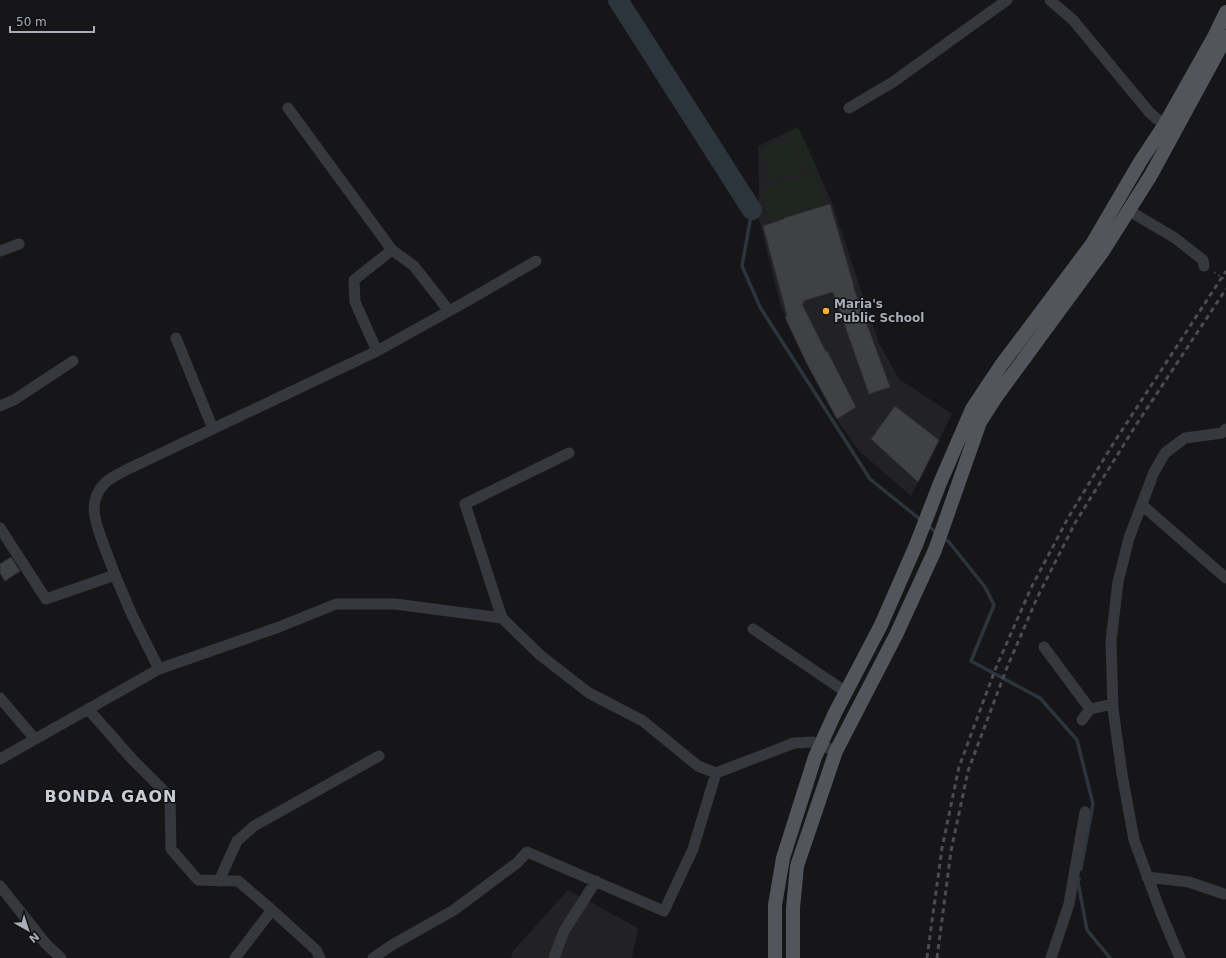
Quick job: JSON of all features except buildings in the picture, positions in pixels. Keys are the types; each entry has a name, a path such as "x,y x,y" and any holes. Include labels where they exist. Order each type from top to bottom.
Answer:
{"main road":[{"path":"793,958 793,908 797,866 836,751 896,635 935,550 956,494 974,436 986,412 1103,251 1130,210 1226,12"},
{"path":"775,958 775,905 783,858 815,757 846,692 881,625 972,409 1002,364 1092,244 1140,162 1170,127 1226,37"}],"street":[{"path":"849,108 893,82 1007,0"},
{"path":"1050,0 1073,20 1150,113 1170,127"},
{"path":"288,108 392,250 414,266 449,311"},
{"path":"1130,210 1176,238 1203,260 1204,266"},
{"path":"0,251 19,244"},
{"path":"377,351 355,302 354,280 392,250"},
{"path":"158,669 114,575 96,525 94,502 98,492 106,482 128,468 377,351 536,261"},
{"path":"176,338 213,429"},
{"path":"0,406 14,400 73,361"},
{"path":"1180,958 1161,913 1134,840 1122,774 1113,704 1111,641 1118,582 1129,538 1154,472 1165,453 1185,438 1225,432"},
{"path":"569,454 465,504 502,618 540,655 589,693 643,721 698,766 716,773 794,743 812,742 836,751"},
{"path":"1142,505 1226,578"},
{"path":"0,528 46,599 114,575"},
{"path":"0,759 158,669 279,627 336,604 395,604 502,618"},
{"path":"753,630 846,692"},
{"path":"1044,647 1090,709"},
{"path":"0,698 35,739"},
{"path":"1082,720 1090,709 1113,704"},
{"path":"88,709 132,760 170,797 171,849 198,880 238,881 316,950 320,958"},
{"path":"219,881 237,841 254,826 379,756"},
{"path":"373,958 392,945 454,910 517,863 527,852 664,911 693,849 716,773"},
{"path":"1051,958 1070,904 1085,812"},
{"path":"1147,877 1189,882 1224,894"},
{"path":"554,958 564,930 596,881"},
{"path":"0,886 46,944 60,958"},
{"path":"235,958 272,910"}],"path":[{"path":"1204,266 1226,280"}],"shaded area":[{"name":"Maria's Public School","path":"798,127 832,203 879,343 899,379 952,414 911,496 859,451 835,417 807,364 780,304 758,215 758,146"},
{"path":"798,127 817,168 809,171 789,132"},
{"path":"790,137 803,170 772,181 761,150"},
{"path":"816,173 825,204 769,220 760,189"},
{"path":"568,890 638,928 632,958 511,958 513,951"}],"waterway":[{"path":"618,0 752,210"},
{"path":"752,210 742,266 760,307 870,479 922,521"},
{"path":"927,525 938,534"},
{"path":"943,537 949,542 985,587 994,605 971,661 1040,698 1077,740 1093,804 1081,869"},
{"path":"1079,879 1078,882 1087,930 1110,958"}],"railway":[{"path":"927,958 942,848 959,767 995,670 1031,588 1068,518 1113,444 1226,271"},
{"path":"937,958 951,851 968,771 1006,670 1037,598 1075,523 1136,425 1226,289"}],"place":[{"name":"Maria's Public School","path":"826,311"}],"district":[{"name":"BONDA GAON","path":"111,796"}]}
